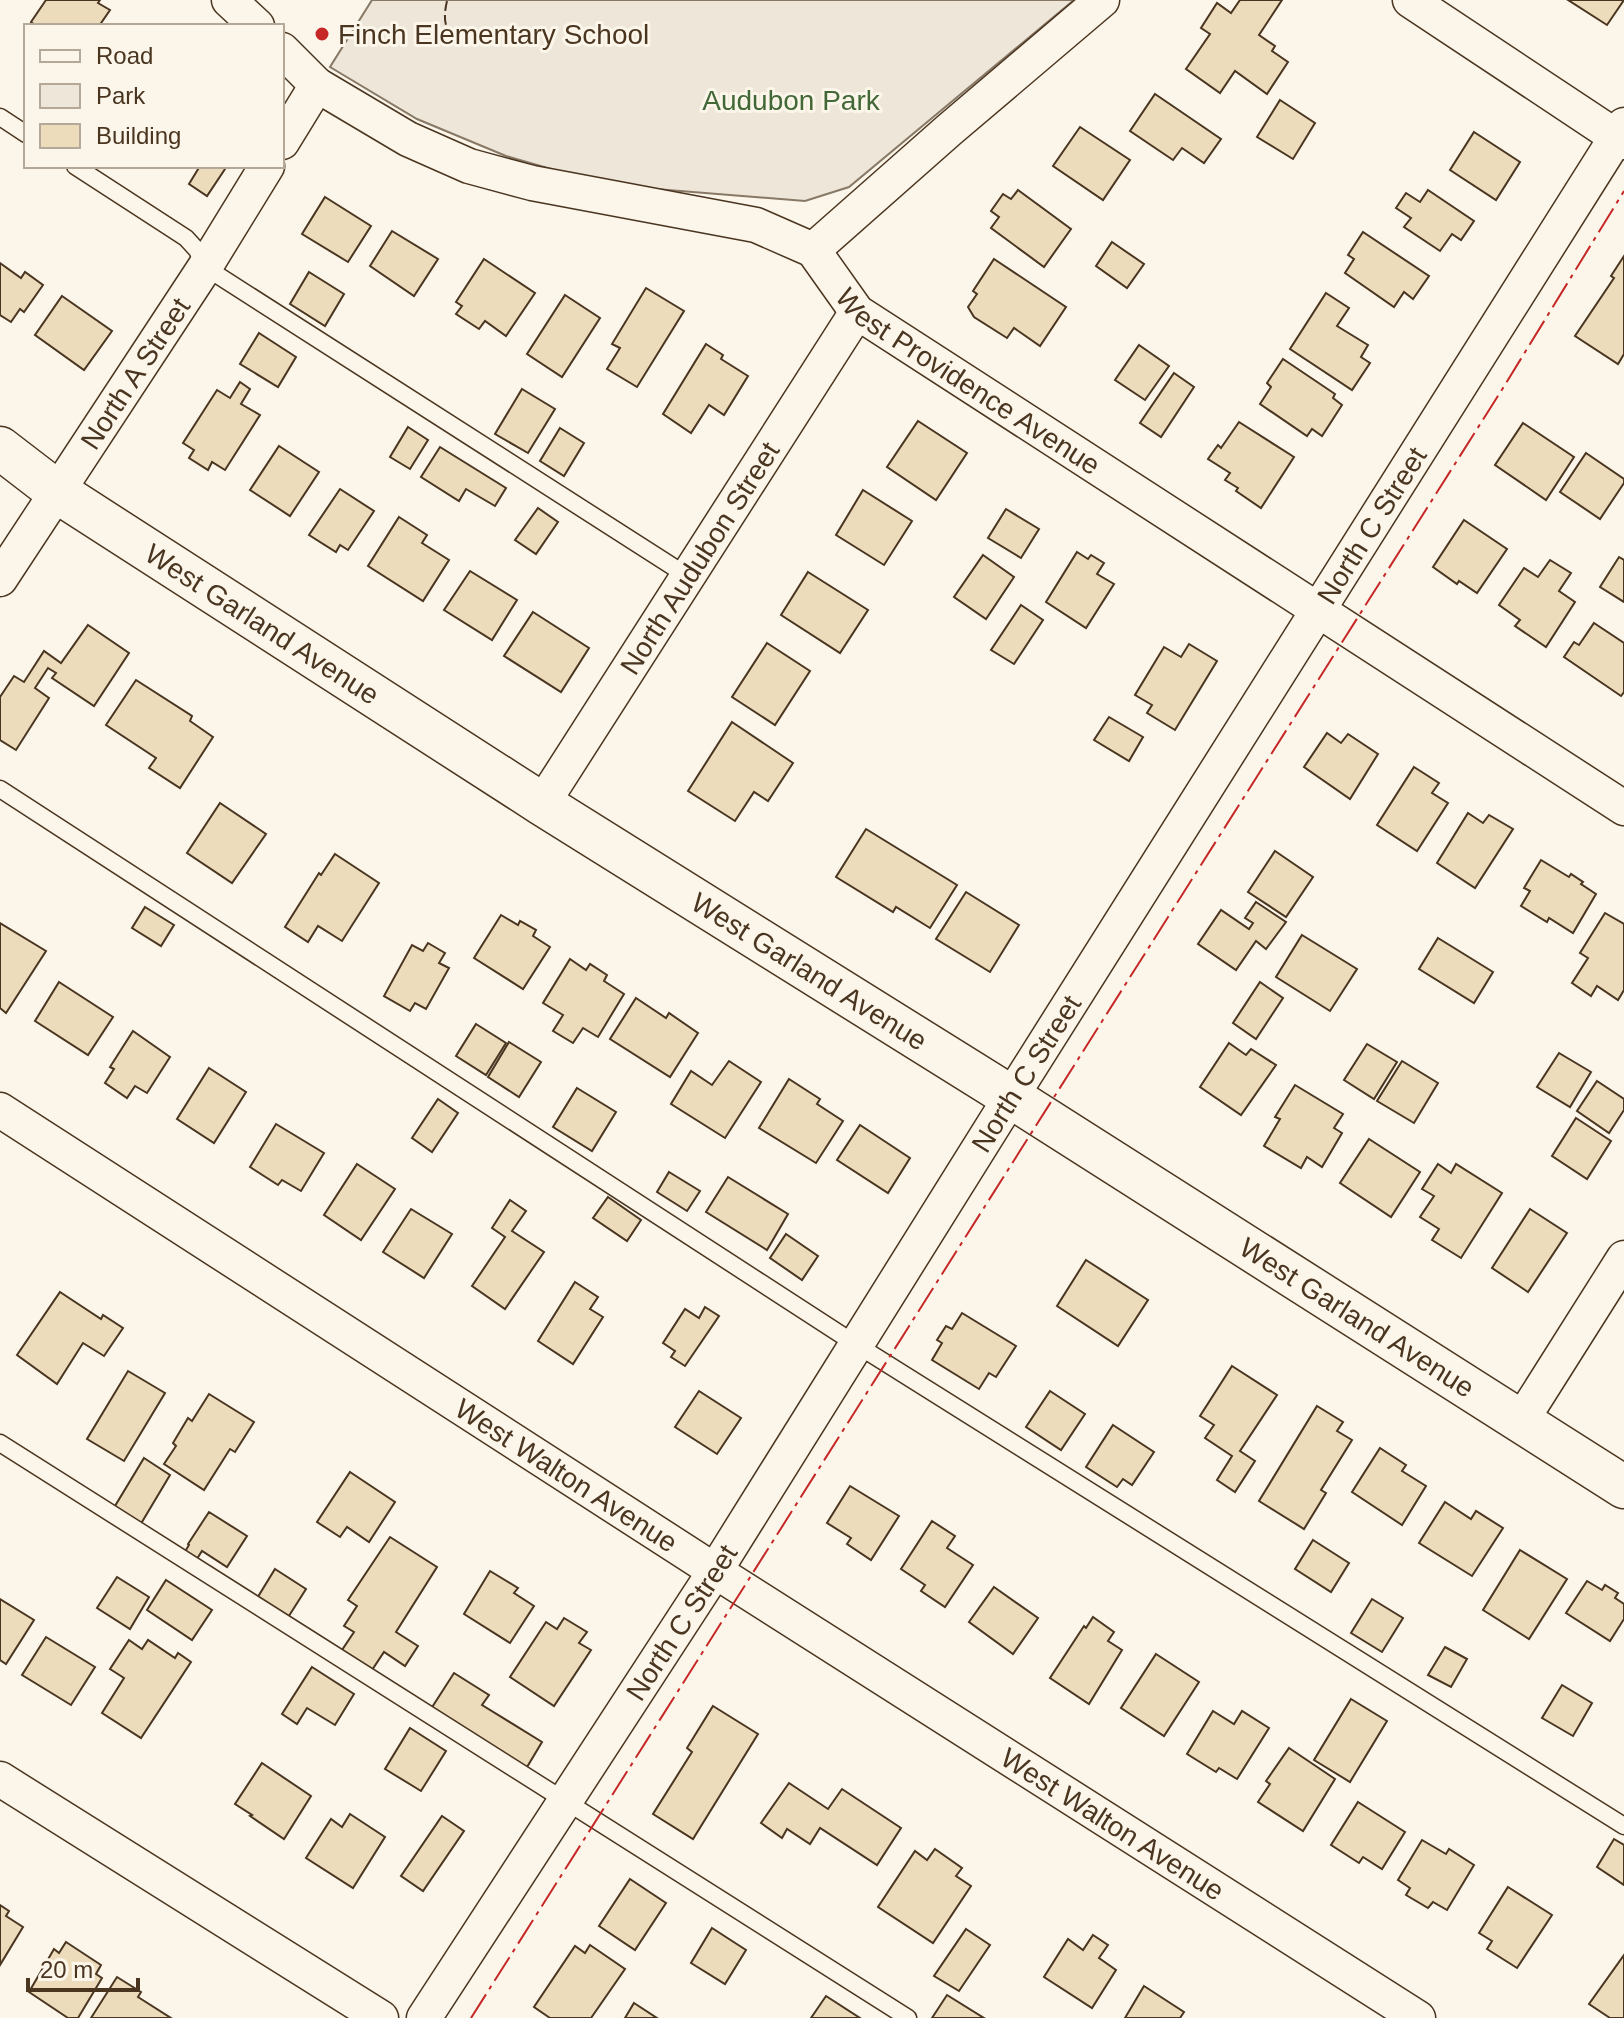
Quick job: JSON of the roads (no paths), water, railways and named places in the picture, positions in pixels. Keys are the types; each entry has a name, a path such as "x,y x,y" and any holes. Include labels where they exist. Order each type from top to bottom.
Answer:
{"street":[{"path":"229,0 255,24"},
{"path":"284,52 317,85 408,139 469,166 532,183 756,225 813,250 1102,0"},
{"path":"1410,0 1622,135"},
{"path":"284,139 317,85"},
{"name":"North C Street","path":"424,2018 715,1571 1318,609 1622,135"},
{"name":"North A Street","path":"0,579 205,267 266,168"},
{"name":"West Providence Avenue","path":"813,250 857,312 1624,808"},
{"name":"North Audubon Street","path":"542,804 857,312"},
{"name":"West Garland Avenue","path":"0,448 56,491 542,804 1011,1097 1624,1487"},
{"name":"West Walton Avenue","path":"0,1110 715,1571 1418,2018"},
{"path":"1521,1421 1624,1258"},
{"path":"0,1779 381,2018"}],"lane":[{"path":"0,117 24,133"},
{"path":"78,168 186,238 197,250 205,267 689,577"},
{"path":"0,789 857,1345 1624,1826"},
{"path":"0,1443 908,2018"}],"place":[{"name":"Finch Elementary School","path":"322,34"}],"park label":[{"name":"Audubon Park","path":"791,100"}]}
